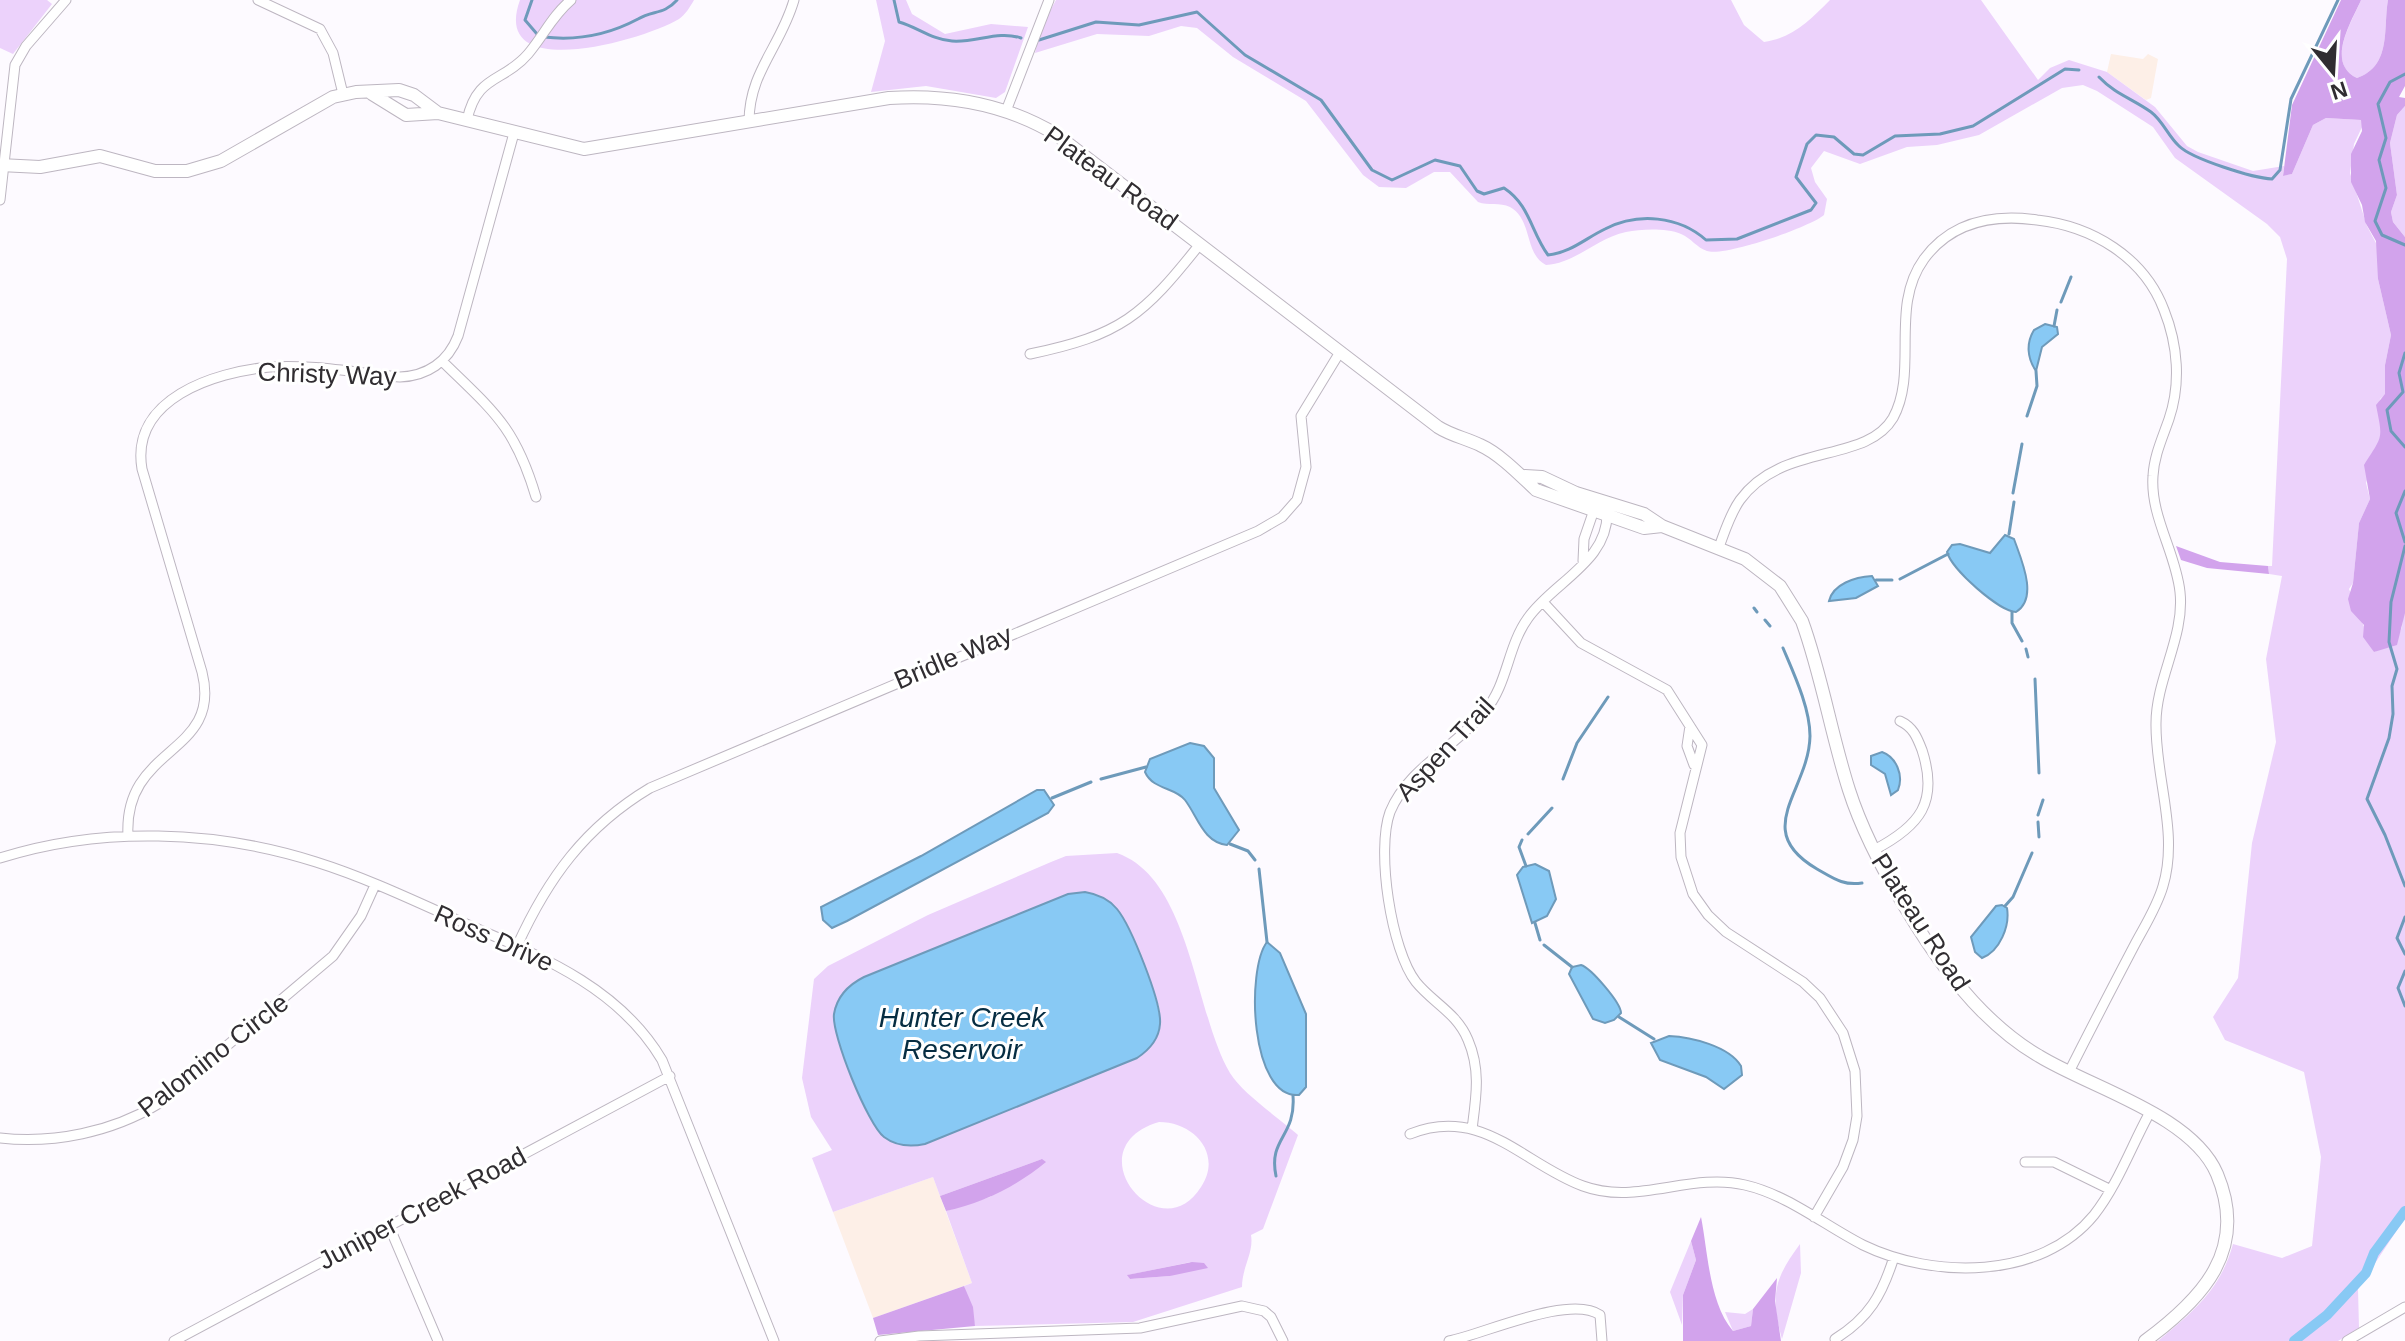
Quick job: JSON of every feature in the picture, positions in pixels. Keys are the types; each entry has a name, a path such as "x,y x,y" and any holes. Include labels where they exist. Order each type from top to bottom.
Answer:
{"street":[{"path":"0,200 15,65 26,46 66,0"},
{"path":"258,0 320,29 333,53 343,94"},
{"path":"467,120 478,90 525,57 547,24 571,0"},
{"path":"749,122 749,99 756,76 781,35 794,0"},
{"path":"1006,111 1049,0"},
{"name":"Plateau Road","path":"3,166 52,165 100,156 155,171 201,168 343,94 368,92 399,90 438,113 584,149 910,96 949,97 1006,111 1057,135 1438,427 1455,439 1481,445 1525,476 1544,494 1644,528 1662,526"},
{"name":"Plateau Road","path":"368,92 406,115 438,113"},
{"path":"514,133 458,336 442,361 507,426 523,456 536,497"},
{"path":"1719,547 1738,502 1767,475 1800,458 1858,445 1886,427 1901,392 1910,289 1925,257 1952,233 1975,221 1995,217 2071,226 2114,247 2155,290 2166,313 2176,356 2174,401 2155,459 2152,485 2181,600 2155,725 2168,857 2159,897 2069,1072"},
{"path":"1030,354 1083,343 1120,327 1152,301 1200,244"},
{"name":"Bridle Way","path":"517,946 541,896 570,853 613,811 650,788 1258,531 1282,517 1297,500 1305,478 1301,416 1340,352"},
{"name":"Christy Way","path":"128,836 128,811 135,788 149,770 198,724 206,698 202,672 142,469 142,441 153,415 176,396 241,371 285,367 409,376 427,371 442,361"},
{"name":"Plateau Road","path":"1525,476 1542,477 1603,502 1644,514 1662,526 1719,547 1762,570 1798,610 1848,787 1874,850 1938,955 1972,1001 2020,1044 2188,1136 2207,1158 2220,1184 2226,1225 2223,1252 2206,1286 2145,1341"},
{"path":"1583,561 1582,549 1591,512 1603,502 1607,517"},
{"name":"Aspen Trail","path":"1472,1129 1478,1085 1472,1049 1461,1024 1417,983 1402,956 1385,865 1385,838 1390,814 1401,791 1493,700 1516,638 1529,616 1568,581 1583,561 1596,552 1607,517"},
{"path":"1543,602 1581,643 1667,690 1702,745 1701,756 1694,765 1680,843 1693,894 1708,915 1726,932 1803,982 1820,998 1843,1033 1855,1071 1858,1107 1853,1140 1843,1167 1814,1217"},
{"path":"1874,850 1908,830 1926,800 1929,780 1919,741 1911,728 1900,721"},
{"path":"1690,726 1687,746 1694,765"},
{"name":"Ross Drive","path":"0,858 65,843 128,836 192,838 261,848 317,862 375,885 517,946 577,977 624,1011 650,1040 670,1076 774,1341"},
{"name":"Palomino Circle","path":"0,1138 38,1139 85,1133 123,1122 158,1104 333,956 361,916 375,885"},
{"name":"Juniper Creek Road","path":"174,1341 193,1336 389,1226 670,1076"},
{"path":"1410,1134 1430,1129 1472,1129 1498,1137 1557,1174 1593,1189 1628,1194 1702,1182 1740,1183 1772,1194 1894,1257 1970,1266 2022,1261 2051,1250 2077,1232 2096,1212 2149,1114"},
{"path":"2025,1162 2054,1162 2109,1189"},
{"path":"389,1226 438,1341"},
{"path":"1835,1339 1872,1310 1882,1294 1894,1257"},
{"path":"880,1341 919,1336 1140,1328 1242,1306 1264,1311 1278,1327 1283,1341"},
{"path":"2347,1341 2405,1307"},
{"path":"1449,1341 1555,1312 1592,1311 1600,1315 1602,1341"}],"shaded area":[{"path":"0,0 47,0 52,4 13,54 0,48"},
{"path":"520,0 694,0 681,17 635,37 605,45 547,49 527,42 516,26"},
{"path":"876,0 906,0 912,14 945,34 991,24 1028,27 1005,92 996,98 926,86 871,92 885,41"},
{"path":"1056,0 1731,0 1744,25 1764,42 1792,32 1830,0 1981,0 2038,80 2050,68 2069,60 2107,72 2155,107 2187,146 2253,171 2284,166 2283,176 2292,174 2313,125 2326,118 2361,120 2363,125 2354,144 2350,173 2367,226 2378,247 2378,279 2391,335 2385,365 2386,394 2380,399 2378,412 2383,429 2366,483 2370,499 2359,523 2353,583 2349,589 2374,652 2396,642 2402,627 2405,589 2405,1218 2358,1289 2359,1328 2338,1341 2158,1341 2213,1287 2233,1244 2282,1258 2312,1246 2321,1157 2304,1072 2225,1040 2213,1017 2238,978 2252,843 2276,742 2266,659 2282,576 2269,574 2268,566 2272,566 2287,259 2280,237 2267,224 2175,158 2153,127 2083,85 2062,88 1979,135 1937,145 1907,147 1860,164 1824,151 1811,168 1815,182 1827,199 1824,215 1767,240 1717,252 1703,250 1675,232 1632,231 1605,239 1567,260 1546,265 1534,253 1526,228 1517,213 1510,207 1478,202 1450,172 1434,172 1406,188 1379,187 1363,175 1306,101 1233,57 1197,28 1181,26 1149,36 1097,34 1035,53 1041,28"},
{"path":"2341,0 2361,0 2347,30 2342,52 2348,71 2357,78 2376,65 2381,55 2388,0 2405,0 2405,86 2399,97 2405,98 2405,106 2397,115 2390,143 2397,195 2391,212 2393,222 2405,237 2405,613 2397,645 2374,652 2363,637 2364,625 2351,611 2348,599 2353,583 2359,523 2370,499 2364,465 2380,437 2376,405 2385,394 2385,365 2391,335 2378,279 2376,241 2365,222 2362,205 2351,182 2351,154 2362,131 2361,120 2326,118 2313,125 2292,174 2283,176 2292,105"},
{"path":"2361,0 2388,0 2381,55 2376,65 2357,78 2343,63 2342,53 2347,30"},
{"path":"2111,54 2143,59 2148,54 2158,59 2151,98 2146,100 2107,72"},
{"path":"2405,106 2405,237 2393,222 2391,212 2397,195 2390,143 2397,115"},
{"path":"2176,546 2220,562 2268,566 2269,574 2207,568 2181,560"},
{"path":"1117,853 1142,867 1161,890 1176,918 1218,1047 1230,1073 1252,1097 1298,1135 1263,1229 1251,1235 1242,1287 1133,1322 975,1326 964,1286 972,1283 946,1211 990,1197 1042,1159 940,1196 933,1177 833,1212 812,1158 832,1150 811,1117 802,1078 814,979 828,966 928,915 1066,856","holes":["1077,893 1095,896 1110,905 1132,934 1159,1006 1160,1022 1148,1047 1137,1058 925,1144 904,1145 884,1137 860,1099 838,1040 834,1014 844,992 864,977","1159,1122 1172,1123 1201,1142 1207,1152 1207,1175 1201,1187 1184,1204 1165,1208 1147,1202 1132,1189 1123,1171 1123,1152 1134,1135","1191,1262 1170,1276 1130,1279 1128,1275"]},
{"path":"1042,1159 1046,1162 1011,1186 946,1211 940,1196"},
{"path":"933,1177 972,1283 873,1318 833,1212"},
{"path":"1701,1217 1714,1292 1725,1319 1733,1331 1751,1326 1753,1309 1777,1278 1775,1301 1781,1341 1683,1341 1683,1295 1696,1260 1691,1241"},
{"path":"1691,1241 1696,1260 1683,1295 1682,1325 1670,1292"},
{"path":"1800,1244 1801,1273 1782,1339 1776,1311 1777,1288"},
{"path":"1192,1262 1204,1263 1208,1268 1170,1276 1130,1279 1127,1275"},
{"path":"964,1286 973,1307 975,1326 878,1335 873,1318"},
{"path":"1753,1309 1751,1326 1733,1331 1725,1312 1745,1314"}],"water":[{"path":"2045,324 2057,327 2058,334 2042,347 2036,371 2029,356 2029,345 2034,330"},
{"path":"2005,535 2014,539 2026,578 2026,598 2016,612 1999,605 1977,588 1958,569 1947,552 1952,545 1960,544 1990,553"},
{"path":"1872,576 1878,586 1856,598 1829,601 1835,590 1846,582"},
{"path":"1190,743 1204,746 1214,758 1214,788 1239,830 1227,845 1207,834 1181,796 1153,782 1145,772 1150,759"},
{"path":"1882,752 1895,762 1899,773 1898,790 1891,795 1885,774 1871,765 1871,756"},
{"path":"1037,790 1044,790 1054,805 1048,813 847,921 832,928 823,920 821,907 921,856"},
{"path":"1535,864 1549,871 1556,899 1547,916 1532,923 1517,875 1523,867"},
{"name":"Hunter Creek Reservoir","path":"1085,892 1114,905 1137,947 1159,1014 1158,1035 1153,1044 1137,1058 925,1144 904,1145 884,1137 860,1098 838,1040 834,1014 844,992 864,977 1068,894"},
{"path":"1996,906 2007,908 2008,915 2005,930 1999,944 1982,958 1975,952 1971,937"},
{"path":"1267,942 1280,953 1306,1014 1306,1087 1299,1095 1283,1091 1270,1077 1262,1055 1257,1030 1256,978 1260,956"},
{"path":"1581,965 1598,979 1620,1008 1621,1013 1614,1020 1605,1023 1593,1019 1569,974 1572,967"},
{"path":"1669,1036 1688,1038 1719,1048 1741,1066 1742,1075 1724,1089 1706,1077 1660,1060 1651,1043"}],"waterway":[{"path":"532,0 525,20 537,34"},
{"path":"544,37 569,38 604,33 663,10 677,0"},
{"path":"894,0 899,22 938,38 952,41 1004,35 1021,38"},
{"path":"2099,77 2151,112 2186,151 2223,167 2272,179 2280,170 2291,99 2338,0"},
{"path":"1039,40 1096,22 1139,25 1197,12 1245,55 1321,100 1372,170 1392,180 1435,160 1460,166 1477,191 1484,194 1504,188 1513,195 1548,255 1571,248 1631,220 1671,221 1706,240 1737,239 1811,210 1816,203 1796,177 1807,144 1816,135 1834,137 1854,154 1863,155 1895,136 1940,134 1973,126 2065,69 2079,70"},
{"path":"2405,74 2390,82 2378,104 2386,138 2379,160 2386,188 2375,221 2382,235 2405,245"},
{"path":"2061,302 2071,277"},
{"path":"2054,326 2057,310"},
{"path":"2405,353 2399,373 2403,392 2387,410 2391,431 2405,447"},
{"path":"2027,416 2037,386 2036,371"},
{"path":"2013,493 2022,444"},
{"path":"2405,491 2396,513 2405,542"},
{"path":"2009,534 2014,502"},
{"path":"2405,546 2391,602 2389,642 2397,669 2392,686 2393,714 2389,738 2367,799 2405,886"},
{"path":"1900,579 1948,554"},
{"path":"1876,580 1892,580"},
{"path":"1754,608 1757,612"},
{"path":"2012,612 2012,623 2022,641"},
{"path":"1765,620 1770,626"},
{"path":"1783,648 1804,703 1810,736 1807,756 1788,808 1785,824 1788,840 1797,854 1817,869 1844,882 1862,883"},
{"path":"2026,649 2028,657"},
{"path":"2035,679 2039,773"},
{"path":"1563,779 1577,743 1608,697"},
{"path":"1101,779 1146,767"},
{"path":"1052,798 1091,782"},
{"path":"2038,815 2043,800"},
{"path":"1528,834 1552,808"},
{"path":"2038,822 2039,837"},
{"path":"1522,840 1519,847 1526,866"},
{"path":"1230,844 1248,851 1255,860"},
{"path":"2005,906 2013,897 2032,853"},
{"path":"1259,869 1267,942"},
{"path":"2405,917 2397,938 2405,954"},
{"path":"1535,923 1540,940"},
{"path":"1544,945 1572,967"},
{"path":"2405,971 2398,988 2405,1006"},
{"path":"1619,1017 1654,1039"},
{"path":"1276,1176 1276,1153 1293,1110 1293,1096"},
{"path":"2294,1341 2327,1315 2366,1273 2374,1253 2405,1211"}]}
